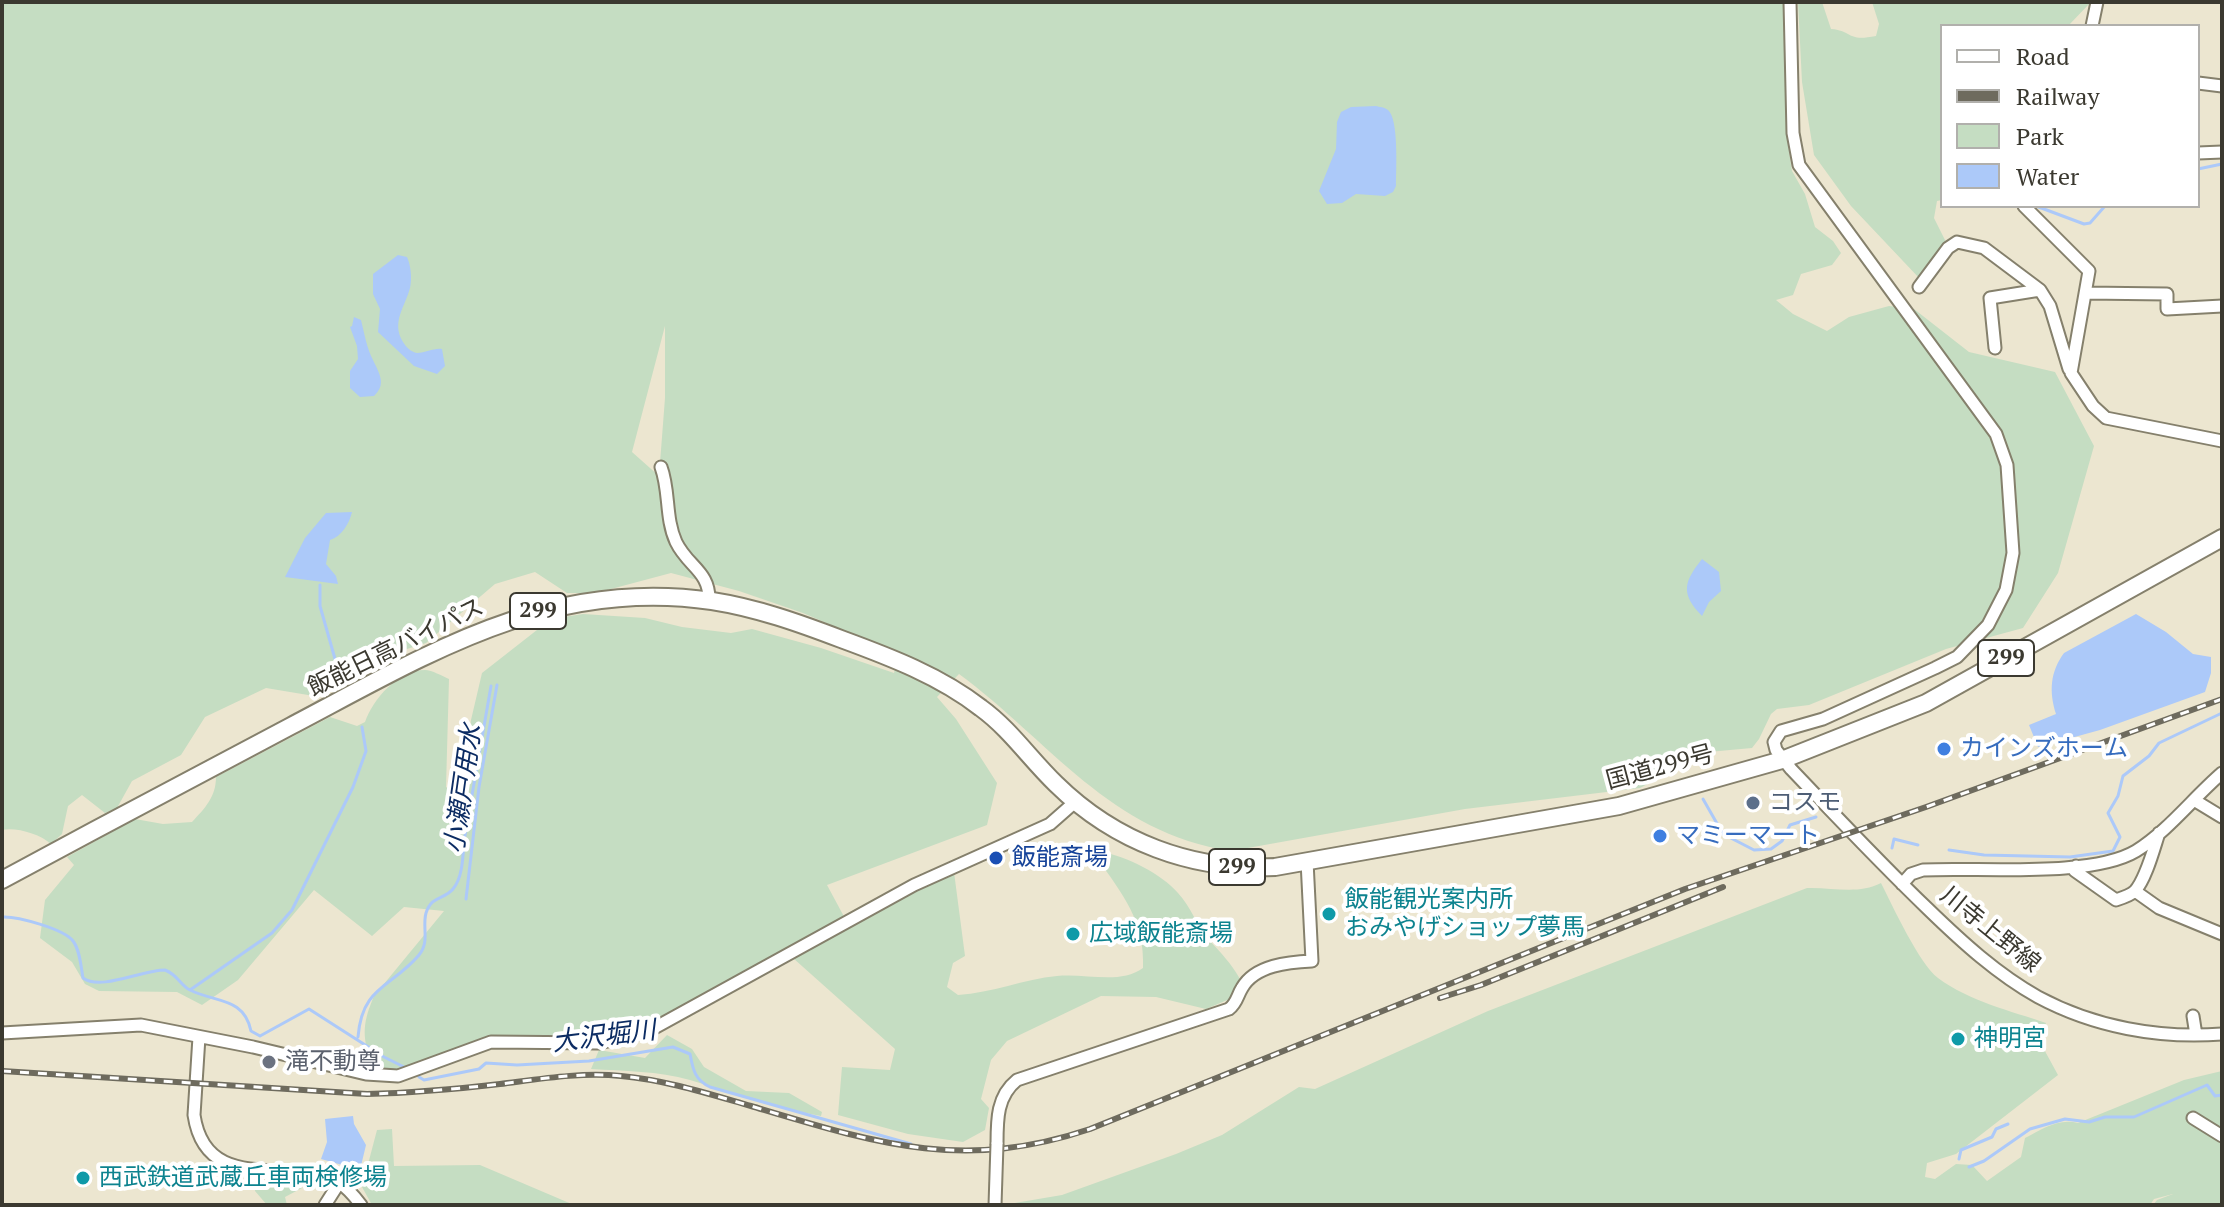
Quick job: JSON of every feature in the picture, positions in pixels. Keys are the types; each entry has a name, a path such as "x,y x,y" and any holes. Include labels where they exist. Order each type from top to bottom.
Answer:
{"highway":[{"name":"国道299号","path":"1075,802 1122,835 1184,859 1256,868 1619,806 1782,760 1926,703 2222,538"},
{"name":"飯能日高バイパス","path":"2,880 431,653 495,625 535,612 578,603 647,597 709,601 774,615 895,660 951,687 991,714 1075,802"}],"street":[{"path":"1782,760 1774,742 1781,731 1823,719 1957,657 1971,645 2000,605 2009,582 2013,553 2004,451 1996,434 1905,314 1799,165 1793,133 1790,2"},
{"path":"2092,24 2097,2"},
{"path":"2200,83 2222,86"},
{"path":"2200,153 2222,152"},
{"path":"2026,208 2089,271 2071,373"},
{"path":"1919,287 1948,248 1957,242 1984,248 2040,290 2050,306 2071,373 2093,406 2106,418 2222,441"},
{"path":"1995,348 1990,298 2040,290"},
{"path":"2086,293 2167,294 2167,309 2222,306"},
{"path":"661,467 670,526 687,559 707,581 709,601"},
{"name":"川寺上野線","path":"1782,760 1902,884 1979,956 2038,997 2087,1017 2130,1029 2196,1035 2222,1034"},
{"path":"1902,884 1911,874 1923,870 2100,864 2134,852 2159,833 2222,773"},
{"path":"2194,800 2222,817"},
{"path":"2,1033 141,1025 253,1047 358,1073 398,1076 491,1042 587,1043 623,1039 647,1032 914,885 1050,824 1075,802"},
{"path":"2076,866 2075,871 2116,900 2135,891 2150,862 2159,833"},
{"path":"995,1205 997,1122 1002,1098 1017,1080 1229,1009 1237,1001 1247,981 1274,965 1312,961 1307,861"},
{"path":"2135,891 2159,908 2222,934"},
{"path":"2193,1016 2196,1035"},
{"path":"199,1037 194,1115 195,1127 206,1147 239,1168 311,1175 339,1183 361,1205"},
{"path":"2193,1118 2220,1134"},
{"path":"325,1205 339,1183"}],"green space":[{"path":"2,2 1792,2 1795,126 1786,131 1792,171 1805,194 1815,227 1833,241 1841,253 1832,265 1801,274 1793,295 1776,300 1793,314 1827,331 1849,317 1889,306 1914,309 1969,352 2055,372 2094,446 2058,573 2023,628 1946,649 1809,705 1777,709 1752,748 1708,752 1640,788 1465,809 1231,851 1188,841 1150,825 1116,805 959,674 937,697 956,719 997,783 987,825 827,885 848,924 954,872 965,956 953,963 947,987 958,995 1057,976 1124,976 1143,968 1143,951 1130,909 1097,858 1102,852 1143,867 1171,886 1240,979 1232,998 1206,1009 1156,997 1101,996 1007,1041 991,1060 981,1099 989,1108 985,1130 963,1142 908,1134 838,1115 842,1067 890,1070 895,1049 784,950 746,979 623,1039 491,1042 398,1076 370,1061 365,1035 368,1013 374,996 444,911 404,907 372,936 314,890 238,980 202,1005 177,992 99,991 85,984 72,962 40,938 45,900 74,865 67,857 135,819 163,824 192,822 212,796 216,777 330,717 357,726 365,722 380,695 396,680 415,671 428,670 449,679 446,787 462,798 471,720 482,673 551,619 583,614 645,618 682,627 731,633 752,629 894,673 899,654 803,613 739,591 671,573 596,593 567,593 535,572 495,584 426,643 372,660 327,680 320,697 266,688 205,717 181,755 132,781 117,808 105,813 82,795 68,806 62,834 51,844 28,832 2,830","holes":["665,326 665,398 659,476 632,452"]},
{"path":"1798,2 1822,2 1831,29 1860,38 1876,36 1879,24 1872,2 2091,2 2070,24 1940,24 1940,200 1937,201 1934,218 1946,242 1924,278 1920,279 1851,206 1814,155 1802,82"},
{"path":"1881,883 1915,948 1938,978 1977,999 2046,1023 2040,1042 2058,1075 1956,1154 1927,1163 1925,1177 1935,1179 1956,1164 1972,1165 1987,1181 2021,1157 2025,1138 2044,1128 2057,1123 2078,1123 2184,1080 2222,1071 2222,1205 2153,1205 2157,1200 2173,1194 2154,1199 2150,1205 1003,1205 1062,1195 1176,1154 1222,1135 1299,1087 1315,1089 1488,1011 1807,888 1854,890"},
{"path":"667,1035 692,1049 704,1067 746,1091 789,1093 822,1112 821,1116 771,1105 678,1077 591,1069 599,1050 645,1058"},
{"path":"392,1129 394,1166 480,1165 574,1205 372,1205 362,1187 377,1130"},
{"path":"254,1180 294,1184 302,1188 285,1197 287,1205 267,1205 255,1191"}],"water":[{"path":"1376,106 1388,110 1394,123 1396,186 1393,192 1385,196 1356,194 1342,203 1327,204 1319,191 1336,149 1337,122 1341,112 1351,107"},
{"path":"398,255 407,257 411,276 400,315 400,335 406,346 415,352 442,349 445,366 437,374 414,366 378,332 380,309 373,294 373,274"},
{"path":"354,317 361,320 369,351 381,378 374,396 360,397 350,388 350,371 358,359 350,327"},
{"path":"352,512 344,529 330,540 326,564 336,576 338,584 285,577 305,538 326,513"},
{"path":"1702,559 1719,572 1721,591 1709,602 1702,616 1690,601 1687,588 1691,574"},
{"path":"2136,614 2166,632 2193,654 2211,657 2211,673 2205,692 2100,730 2038,747 2029,725 2056,714 2052,682 2064,653"},
{"path":"353,1116 366,1145 360,1170 321,1159 327,1142 325,1119"}],"waterway":[{"path":"2200,169 2222,164"},
{"path":"2041,208 2084,224 2090,223 2103,208"},
{"path":"320,585 320,606 339,673"},
{"name":"小瀬戸用水","path":"466,899 479,787 497,685"},
{"path":"358,1037 365,1007 380,989 419,955 425,940 425,918 429,907 450,892 459,878 491,686"},
{"path":"1949,850 1984,855 2070,857 2113,851 2120,837 2108,813 2118,796 2123,776 2149,756 2159,743 2222,713"},
{"path":"190,990 272,933 292,910 353,787 366,751 362,727"},
{"path":"1703,799 1723,834 1754,850 1771,849 1782,841 1790,825 1816,817"},
{"path":"1892,848 1894,839 1918,845"},
{"name":"大沢堀川","path":"2,917 40,924 68,936 77,949 83,978 91,981 111,981 165,970 190,990 235,1007 242,1012 251,1031 260,1036 309,1009 404,1067"},
{"name":"大沢堀川","path":"419,1077 424,1080 479,1069 486,1063 517,1065 589,1061 673,1047 690,1054 696,1074 710,1087 911,1144"},
{"path":"1969,1167 1984,1161 2030,1129 2065,1119 2089,1122 2105,1117 2134,1117 2207,1085 2215,1096 2222,1095"},
{"path":"1959,1159 1961,1150 1992,1137 1996,1129 2008,1124"}],"railway":[{"path":"2,1071 367,1094 450,1089 576,1075 621,1076 671,1084 838,1131 919,1148 1000,1149 1044,1142 1090,1129 1685,889 1926,807 2222,699"},
{"path":"1440,998 1481,985 1723,887"}],"place":[{"name":"カインズホーム","path":"1944,749"},
{"name":"コスモ","path":"1753,803"},
{"name":"マミーマート","path":"1660,836"},
{"name":"飯能斎場","path":"996,858"},
{"name":"飯能観光案内所 おみやげショップ夢馬","path":"1329,914"},
{"name":"広域飯能斎場","path":"1073,934"},
{"name":"神明宮","path":"1958,1039"},
{"name":"滝不動尊","path":"269,1062"},
{"name":"西武鉄道武蔵丘車両検修場","path":"83,1178"}]}
